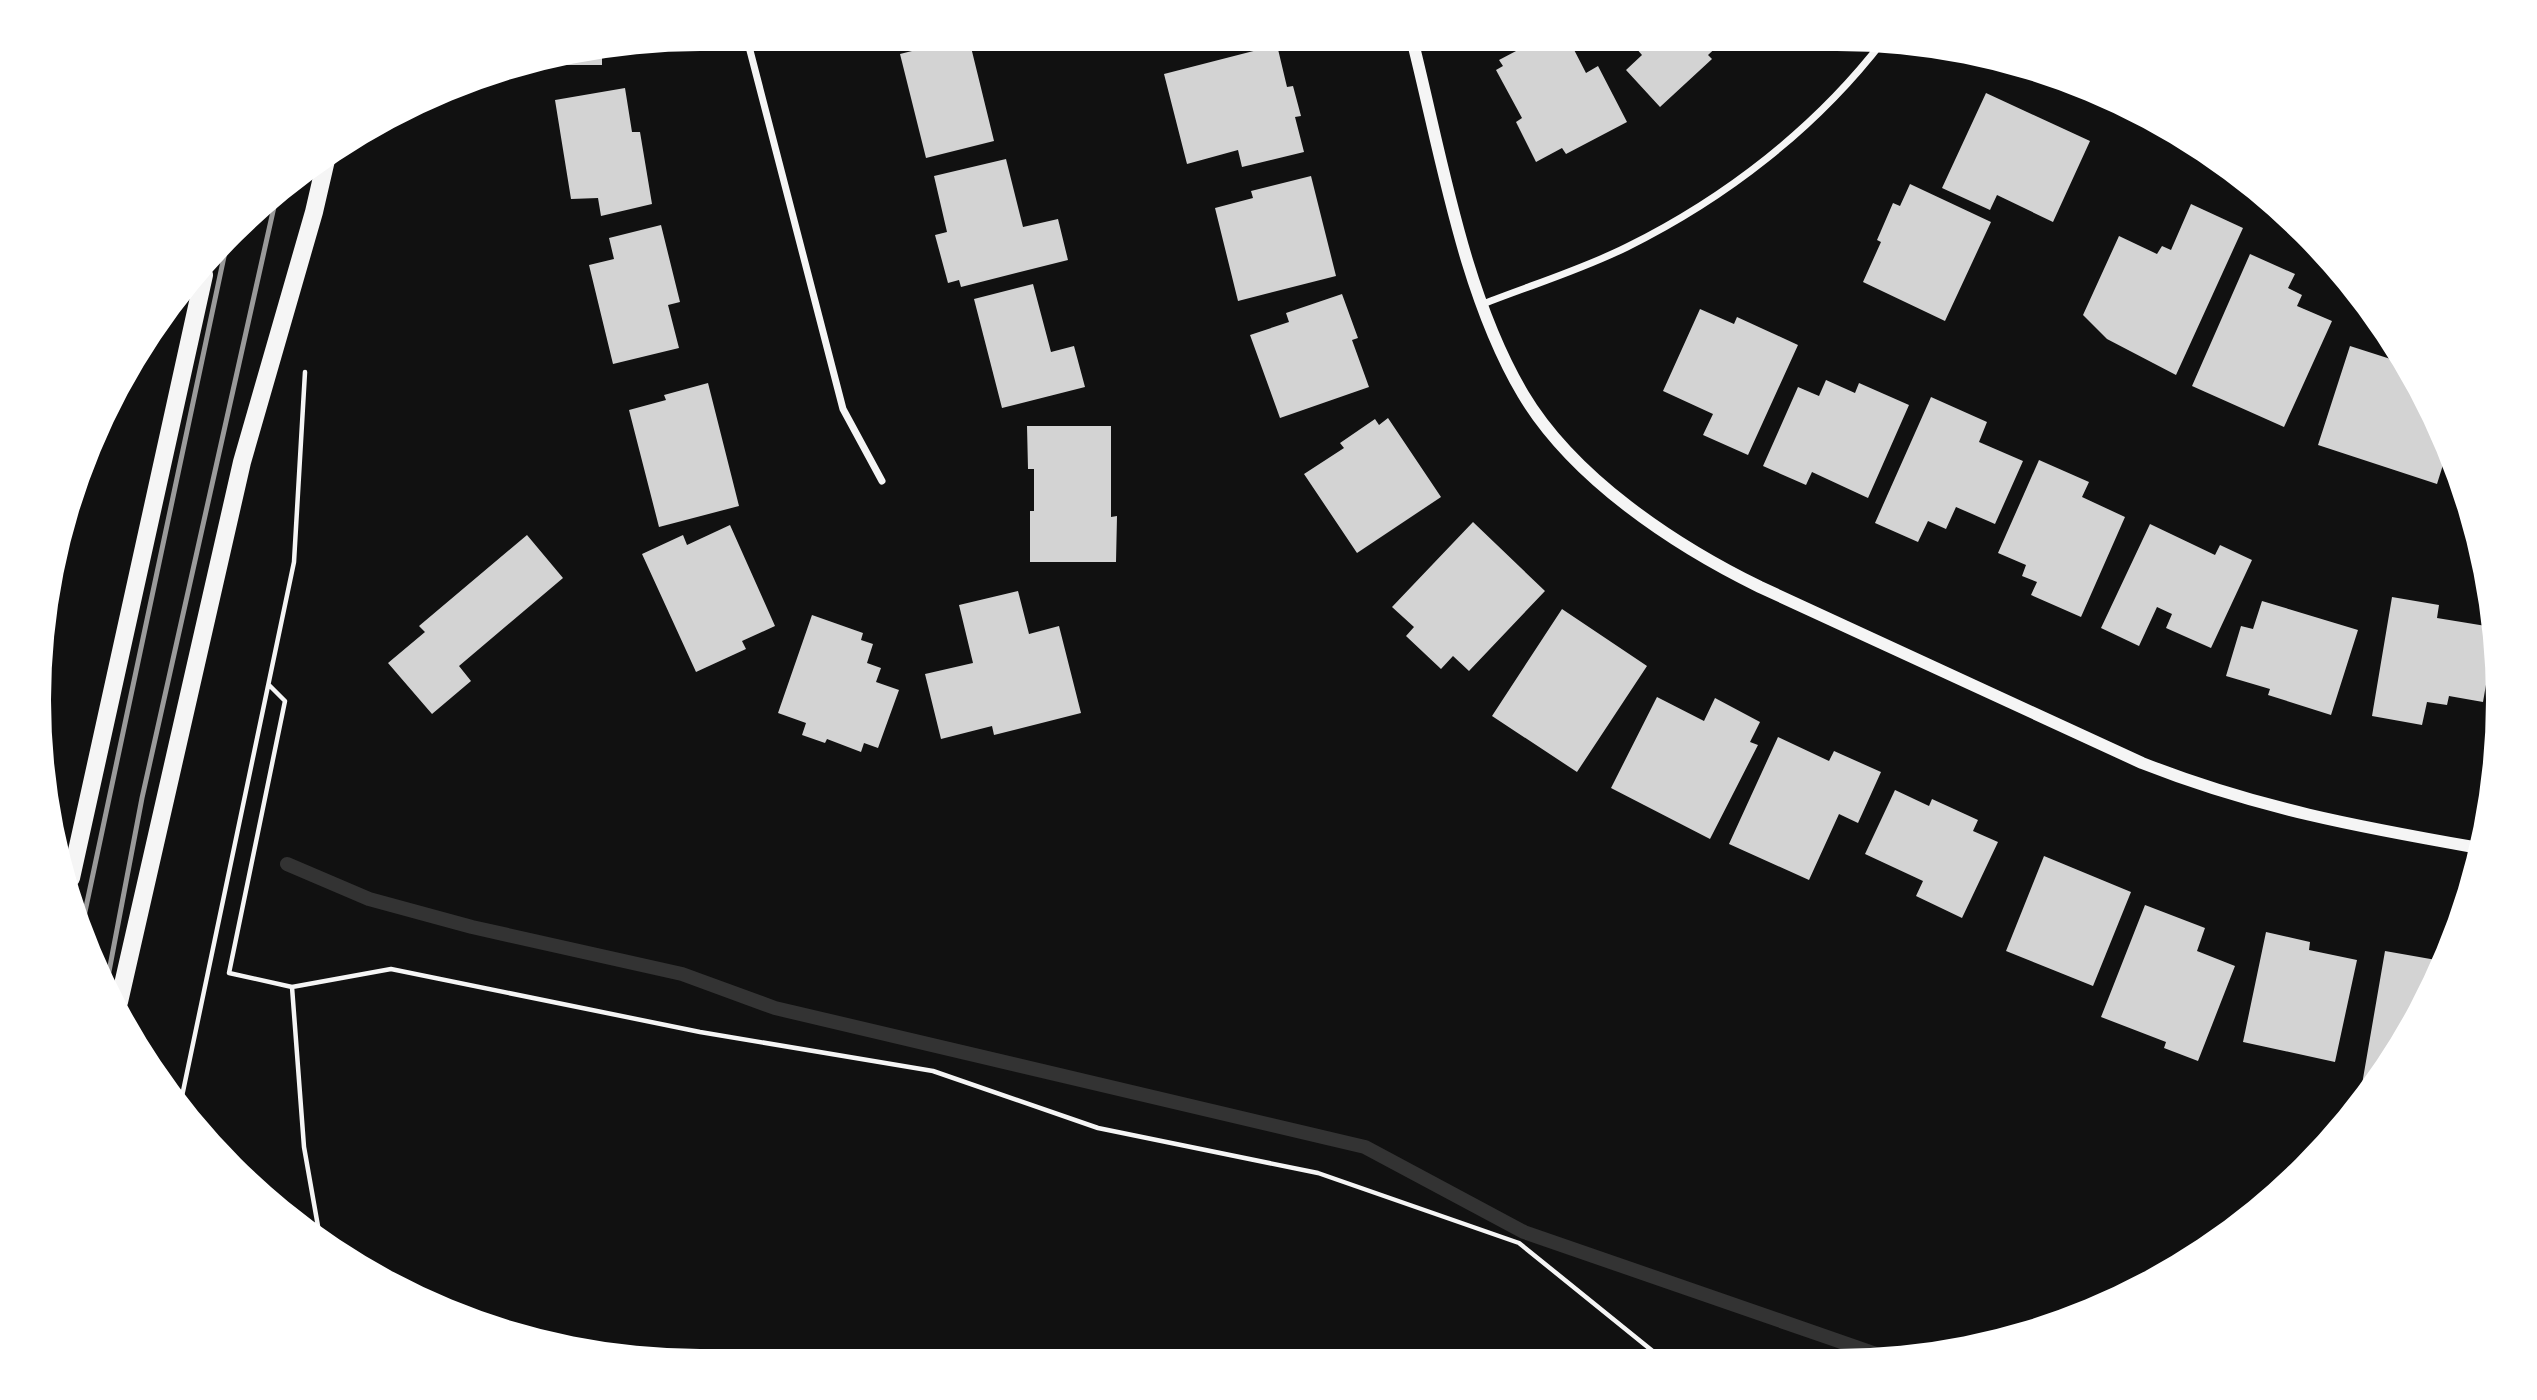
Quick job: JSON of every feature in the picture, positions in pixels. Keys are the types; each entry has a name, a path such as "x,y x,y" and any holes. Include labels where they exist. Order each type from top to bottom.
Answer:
{"main road":[{"path":"121,993 242,462 323,172"},
{"path":"73,868 202,284"}],"street":[{"path":"750,51 843,409 882,481"},
{"path":"1415,51 1470,267 1483,304 1524,395 1551,431 1590,471 1652,524 1706,560 2142,763 2204,787 2309,817 2469,846"},
{"path":"1483,304 1626,248 1704,203 1754,169 1800,130 1836,97 1873,52"}],"path":[{"path":"183,1092 294,562 305,366"},
{"path":"269,685 285,701 229,973 292,987 391,969 700,1032 933,1071 1098,1128 1318,1173 1519,1243 1650,1349"},
{"path":"292,987 303,1147 318,1224"}],"building":[{"path":"912,51 972,51 994,141 926,158 900,54"},
{"path":"1254,51 1278,51 1287,87 1293,86 1301,116 1295,117 1304,152 1242,167 1238,150 1187,164 1164,74"},
{"path":"1516,51 1575,51 1586,73 1598,66 1627,122 1566,154 1562,148 1536,162 1516,122 1522,118 1496,70 1503,66 1499,60"},
{"path":"1639,51 1712,51 1708,55 1712,59 1660,107 1626,70 1642,55"},
{"path":"602,58 602,65 565,65"},
{"path":"625,88 632,132 640,132 652,204 601,216 598,198 571,199 555,100"},
{"path":"1986,93 2090,141 2053,222 1997,195 1990,210 1942,188"},
{"path":"1006,159 1023,227 1058,219 1068,260 961,287 959,280 948,283 935,235 947,232 934,176"},
{"path":"1311,176 1336,276 1238,301 1215,208 1253,198 1251,191"},
{"path":"1910,184 1991,222 1945,321 1863,282 1881,242 1877,240 1893,203 1900,206"},
{"path":"2191,204 2243,228 2176,375 2107,339 2083,315 2119,236 2157,254 2162,246 2171,250"},
{"path":"661,225 680,302 668,305 679,348 613,364 589,265 614,259 609,238"},
{"path":"2250,254 2295,274 2288,288 2302,295 2297,306 2332,321 2284,427 2192,386"},
{"path":"1033,284 1051,352 1074,346 1085,387 1002,408 974,299"},
{"path":"1342,294 1358,338 1352,340 1369,387 1280,418 1250,335 1289,322 1286,313"},
{"path":"1700,309 1734,324 1737,317 1798,345 1748,455 1703,435 1713,414 1663,391"},
{"path":"2350,346 2389,358 2419,413 2443,466 2437,484 2318,445"},
{"path":"1826,380 1855,393 1859,383 1909,405 1868,498 1812,472 1806,485 1763,466 1798,387 1819,396"},
{"path":"708,383 739,506 659,527 629,410 666,400 664,395"},
{"path":"1931,397 1987,422 1979,442 2023,461 1995,524 1956,507 1946,529 1928,521 1918,542 1875,523"},
{"path":"1388,418 1441,497 1357,553 1304,474 1344,448 1340,443 1375,419 1379,425"},
{"path":"1027,426 1111,426 1111,517 1117,516 1116,562 1030,562 1030,511 1034,511 1034,469 1028,469"},
{"path":"2039,460 2089,482 2082,497 2125,517 2081,617 2031,595 2037,582 2022,576 2026,565 1998,553"},
{"path":"1473,522 1545,591 1469,671 1453,656 1441,669 1406,636 1414,627 1392,607"},
{"path":"2150,524 2215,555 2220,545 2252,560 2211,648 2166,628 2172,614 2157,607 2139,646 2101,628"},
{"path":"730,525 775,626 742,641 746,649 696,672 642,554 683,535 687,545"},
{"path":"527,535 563,578 459,666 471,681 432,714 388,663 425,632 419,626"},
{"path":"1018,591 1029,634 1059,626 1081,713 994,735 992,726 941,739 925,674 973,663 959,605"},
{"path":"2392,597 2439,605 2437,618 2482,625 2486,686 2483,702 2449,696 2447,705 2427,702 2422,725 2372,716"},
{"path":"2262,601 2358,630 2331,715 2268,695 2270,689 2226,676 2241,626 2253,629"},
{"path":"1562,609 1647,666 1577,772 1492,716"},
{"path":"812,615 863,633 861,640 873,644 867,663 881,668 876,682 899,690 878,748 864,743 861,752 827,739 825,743 802,735 806,723 778,713"},
{"path":"1657,697 1704,721 1715,698 1760,722 1750,742 1758,745 1710,839 1611,788"},
{"path":"1778,737 1829,761 1834,751 1881,772 1858,823 1839,814 1809,880 1729,844"},
{"path":"1895,790 1929,806 1932,799 1978,820 1973,831 1998,842 1962,918 1916,896 1923,881 1865,854"},
{"path":"2044,856 2131,892 2093,986 2006,951"},
{"path":"2145,905 2205,928 2197,951 2235,966 2198,1061 2164,1048 2166,1042 2101,1017"},
{"path":"2266,932 2310,942 2309,950 2357,960 2335,1062 2243,1042"},
{"path":"2385,951 2432,959 2399,1025 2363,1080"}],"waterway":[{"path":"287,864 369,899 472,927 682,974 775,1008 1365,1147 1524,1232 1860,1348"}],"railway":[{"path":"110,969 142,798 273,211"},
{"path":"85,910 223,260"}]}
